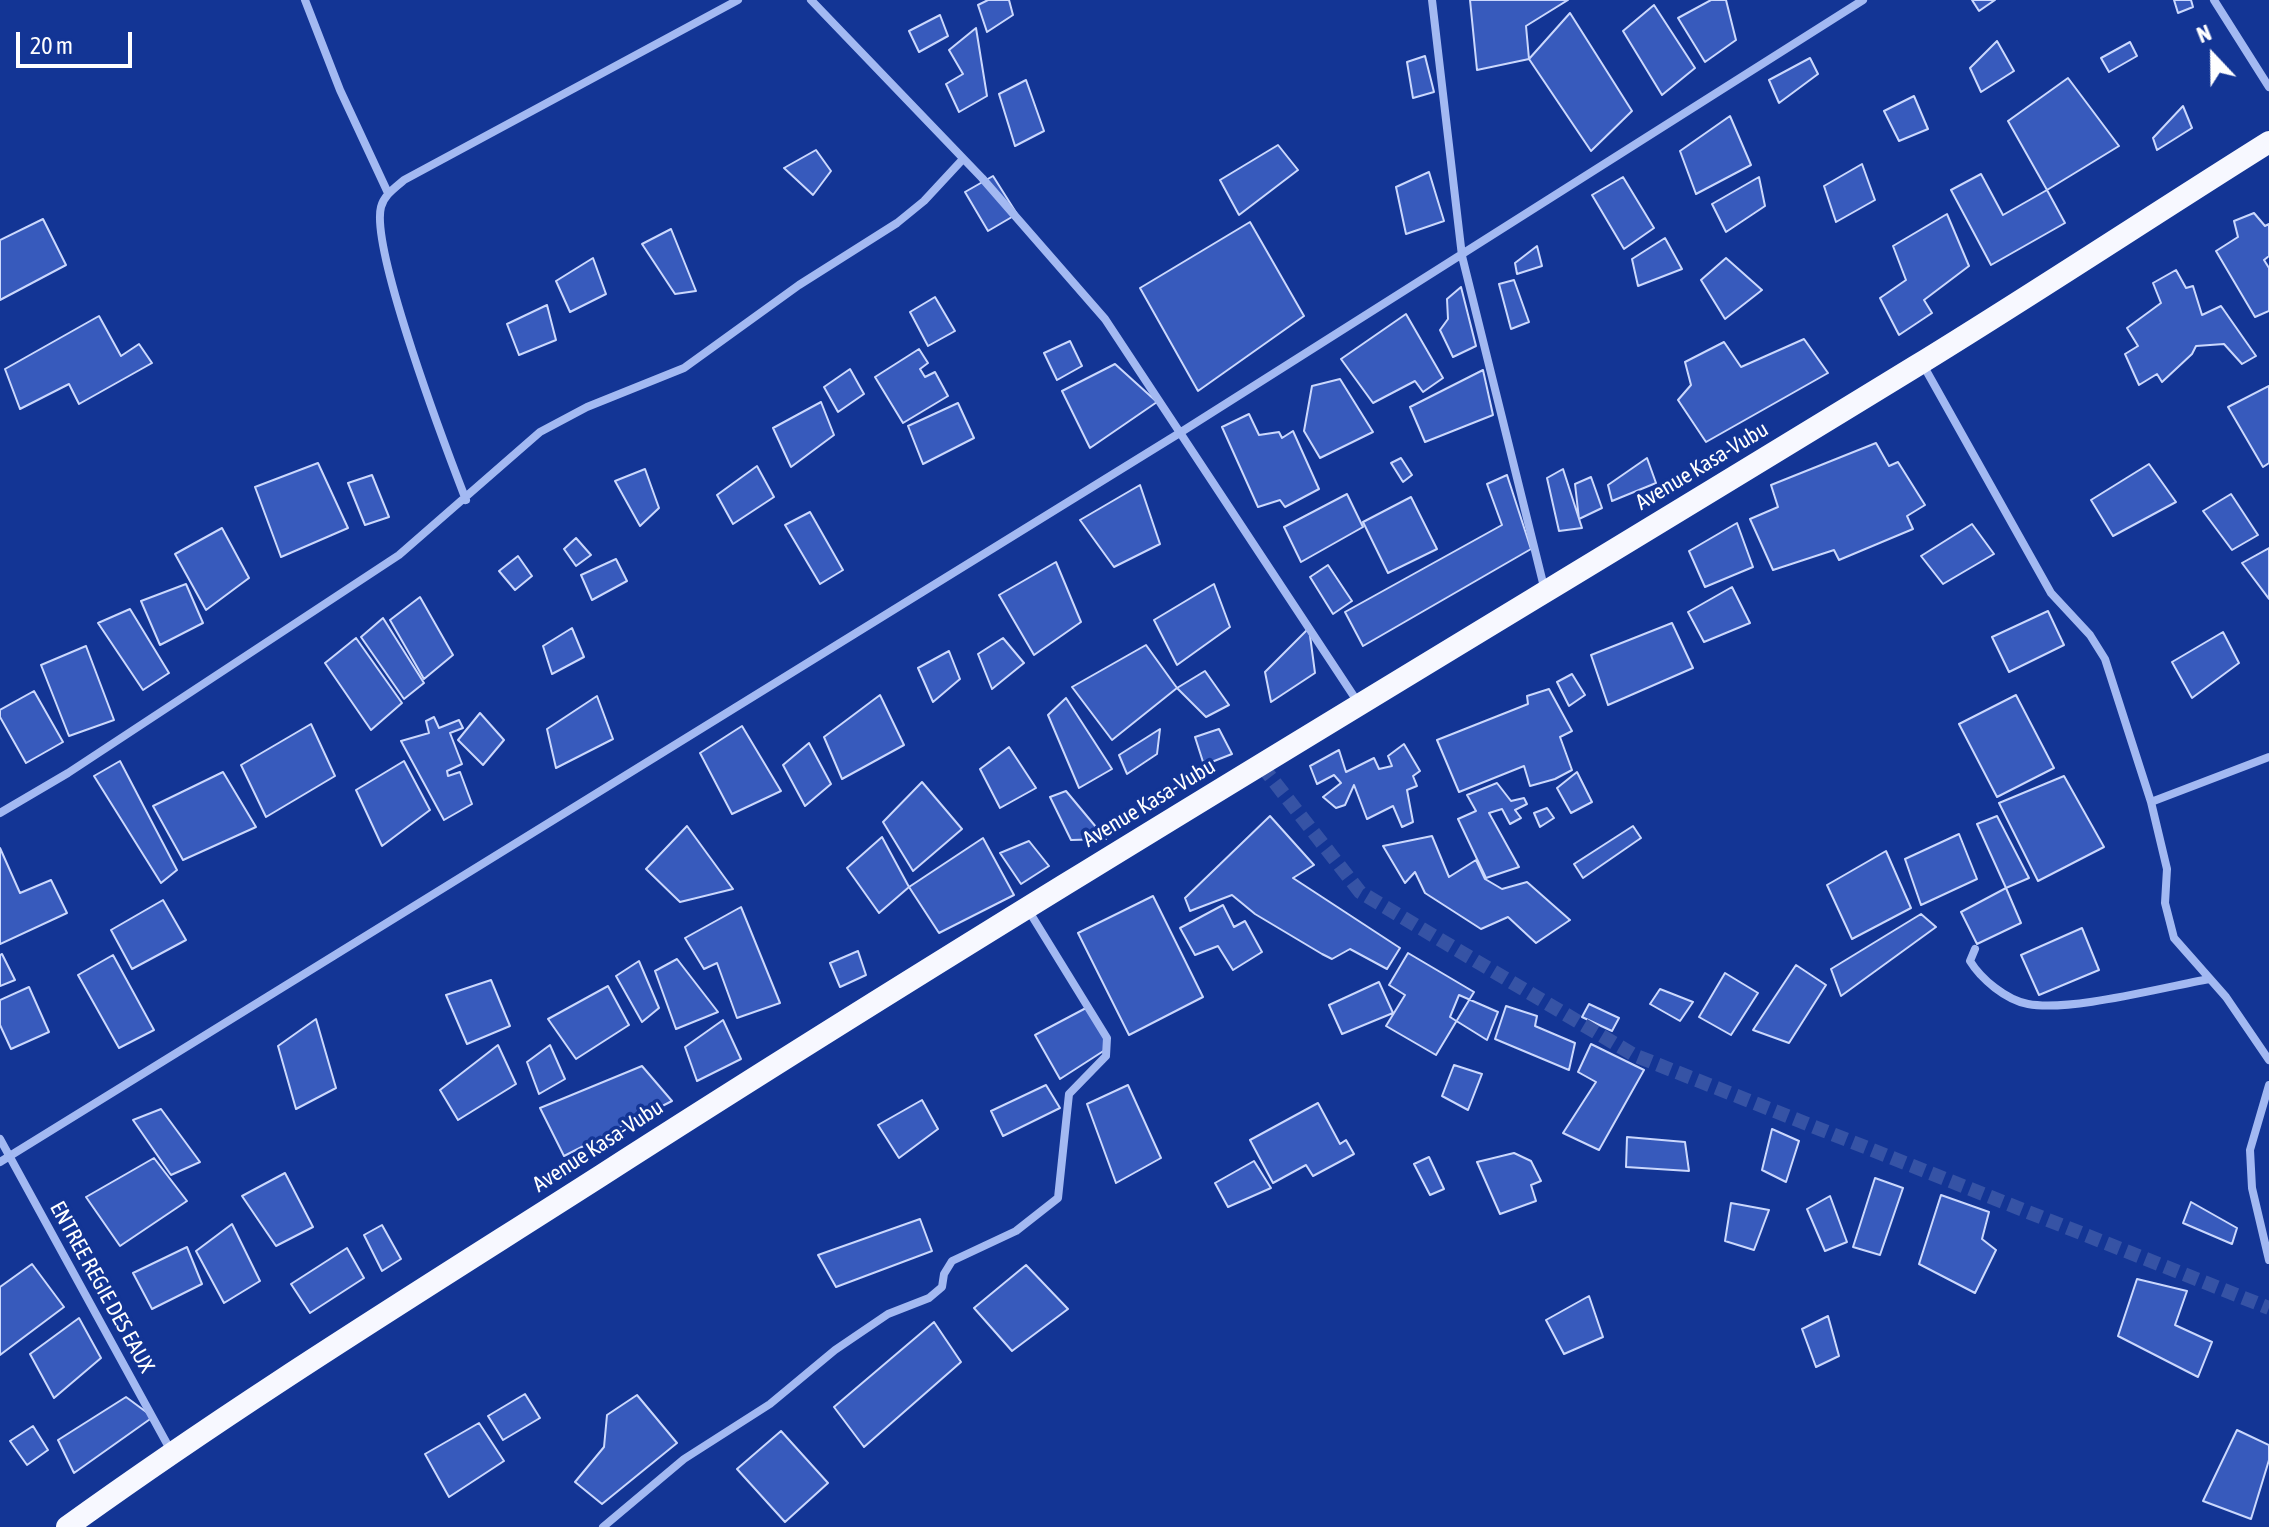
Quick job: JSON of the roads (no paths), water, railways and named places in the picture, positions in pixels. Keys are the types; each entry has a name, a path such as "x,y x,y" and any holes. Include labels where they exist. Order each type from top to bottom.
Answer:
{"highway":[{"name":"Avenue Kasa-Vubu","path":"67,1527 172,1451 1026,906 1262,766 1922,363 2269,142"}],"street":[{"path":"305,0 340,90 388,193"},
{"path":"466,500 441,436 387,262 379,224 381,206 388,193 404,180 738,0"},
{"path":"811,0 963,159 1105,319 1359,704"},
{"path":"1432,0 1462,256 1545,591"},
{"path":"0,1162 1178,434 1863,0"},
{"path":"2214,0 2269,87"},
{"path":"0,813 317,611 399,555 466,500 540,432 587,407 684,368 799,285 897,223 924,201 963,159"},
{"path":"1922,363 2051,593 2090,635 2105,659 2151,802 2167,869 2165,903 2174,938 2251,1029 2269,1060"},
{"path":"2151,802 2269,757"},
{"path":"603,1527 684,1459 770,1404 835,1350 888,1314 929,1298 942,1287 944,1274 952,1261 1016,1231 1058,1198 1069,1094 1106,1056 1107,1038 1026,906"},
{"path":"1975,949 1970,961 1980,978 2024,1004 2054,1007 2210,979"},
{"path":"2269,1085 2250,1150 2252,1188 2269,1260"},
{"name":"ENTREE REGIE DES EAUX","path":"0,1139 172,1451"}],"tunnel":[{"path":"1262,766 1360,892 1634,1055 2269,1308"}]}
